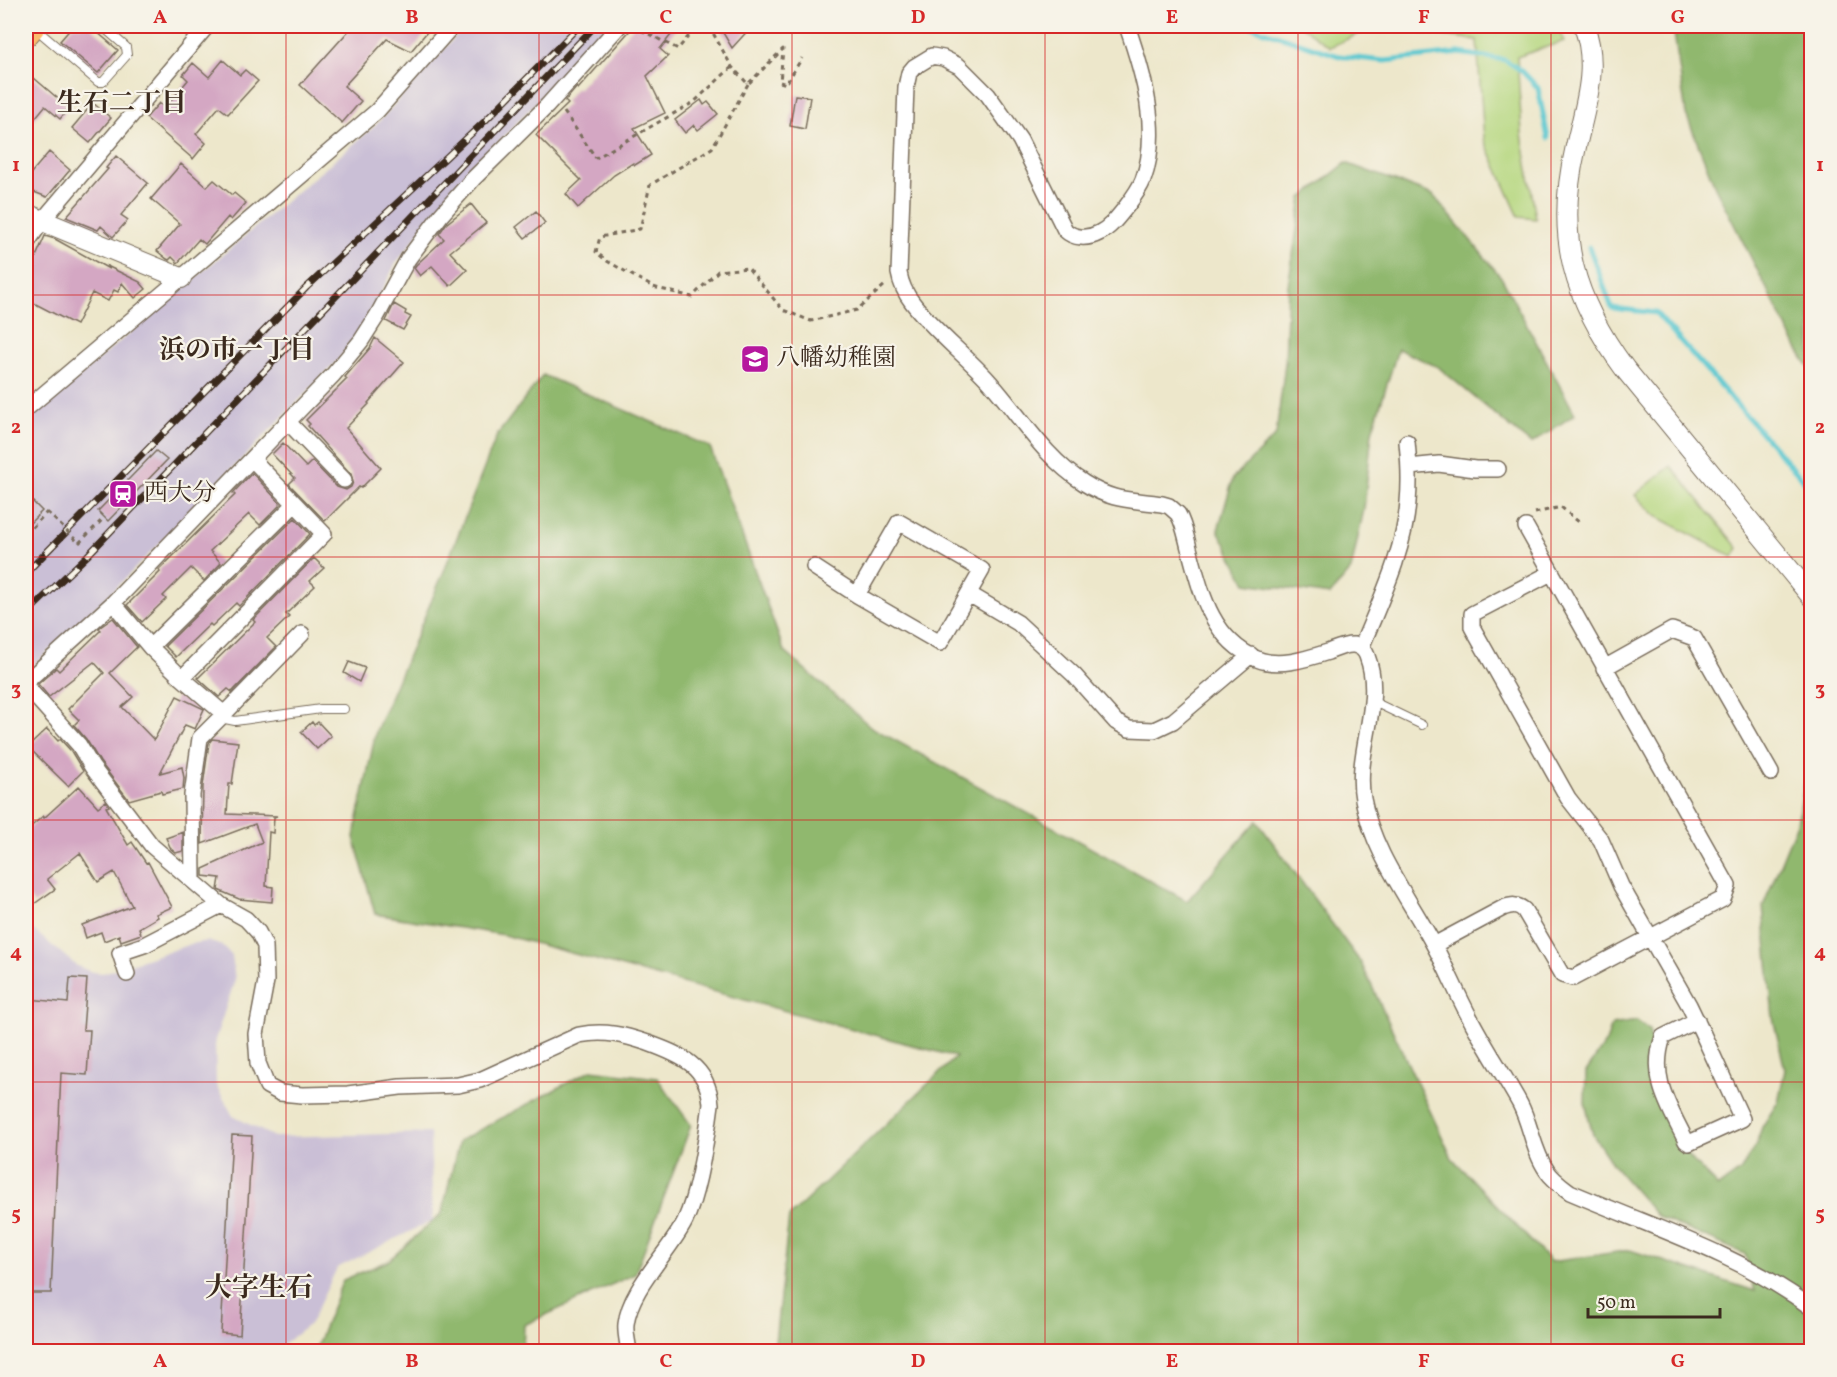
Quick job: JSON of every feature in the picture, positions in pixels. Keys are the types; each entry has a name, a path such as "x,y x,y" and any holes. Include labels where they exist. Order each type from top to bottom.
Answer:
{"highway":[{"path":"26,33 32,26"}],"street":[{"path":"26,244 34,218 207,26"},
{"path":"26,409 377,111 452,26"},
{"path":"619,26 554,98 472,180 441,215 408,259 361,341 333,375 113,603 26,684 79,745 92,767 152,846 221,905 246,919 258,932 264,946 266,981 256,1034 258,1063 267,1086 280,1093 348,1094 400,1087 458,1085 480,1080 579,1035 596,1032 629,1036 671,1051 696,1068 710,1092 711,1104 693,1196 685,1222 632,1306 626,1325 629,1352"},
{"path":"1127,26 1139,64 1149,115 1150,140 1146,168 1140,185 1120,215 1107,229 1090,237 1075,236 1065,230 1020,140 981,87 959,66 943,58 932,56 914,67 909,73 904,102 899,273 905,293 913,304 988,380 1045,448 1071,473 1091,488 1116,498 1162,504 1178,514 1202,599 1212,619 1227,638 1259,660 1280,663 1354,645 1366,654 1371,674 1371,700 1361,759 1361,780 1366,813 1390,870 1434,945 1474,1026 1520,1104 1542,1161 1556,1181 1570,1192 1732,1259 1772,1280 1812,1308"},
{"path":"1584,26 1589,47 1591,76 1571,169 1568,202 1571,257 1583,300 1601,334 1625,369 1812,597"},
{"path":"34,218 182,278"},
{"path":"288,422 344,480"},
{"path":"1361,648 1401,543 1408,504 1407,442"},
{"path":"182,678 324,534 253,460"},
{"path":"1409,467 1439,464 1474,469 1498,469"},
{"path":"150,647 295,504"},
{"path":"814,567 857,595 940,643 982,570 899,522 857,595"},
{"path":"1434,945 1503,908 1512,905 1519,906 1524,910 1562,975 1573,978 1724,899 1728,886 1526,527"},
{"path":"1551,573 1472,614 1472,627 1568,798 1601,840 1622,885 1697,1020 1742,1119 1689,1143 1665,1099 1658,1079 1660,1045 1663,1037 1697,1020"},
{"path":"969,594 1018,623 1080,681 1116,722 1129,729 1154,730 1173,721 1251,655"},
{"path":"113,603 150,647 222,716"},
{"path":"1604,668 1672,630 1691,636 1771,773"},
{"path":"193,880 192,795 200,738 302,634"},
{"path":"127,974 120,953 144,945 221,905"}],"lane":[{"path":"32,26 98,82 103,82 127,56 126,47 102,26"},
{"path":"1371,700 1422,725"},
{"path":"222,716 236,721 321,709 344,710"}],"path":[{"path":"631,26 678,49 696,26"},
{"path":"709,26 732,67 748,84"},
{"path":"802,58 786,84 780,82 783,49 748,84 712,148 650,185 640,230 600,237 596,252 607,261 652,287 692,297 717,271 748,268 783,310 811,321 857,310 899,273"},
{"path":"554,98 596,158 694,102 732,67"},
{"path":"26,486 31,492 26,498"},
{"path":"1526,527 1535,513 1561,507 1580,523"},
{"path":"26,534 47,512 79,543 103,519"}],"shaded area":[{"path":"465,26 607,26 443,202 396,263 362,329 338,360 111,593 26,672 26,421 375,126"},
{"path":"26,924 77,966 92,972 103,973 191,944 207,941 223,946 232,956 235,980 215,1040 216,1085 233,1116 274,1137 430,1133 433,1220 337,1268 310,1324 275,1351 26,1351"}],"green space":[{"path":"1301,26 1376,26 1330,47"},
{"path":"1376,26 1556,26 1564,41 1517,57 1522,134 1536,219 1519,217 1484,139 1477,40"},
{"path":"1673,26 1811,26 1811,370 1798,350 1715,187 1686,114"},
{"path":"1346,163 1433,195 1501,277 1575,414 1531,444 1438,367 1398,349 1372,432 1364,509 1351,570 1330,595 1246,583 1218,530 1233,478 1276,435 1285,363 1288,286 1302,198"},
{"path":"543,375 710,447 784,651 871,727 1187,901 1257,821 1361,963 1452,1158 1551,1262 1630,1250 1755,1291 1745,1254 1658,1217 1613,1165 1593,1135 1585,1103 1586,1072 1606,1042 1612,1025 1637,1021 1649,1030 1666,1114 1688,1156 1718,1187 1741,1170 1756,1145 1762,1127 1778,1102 1785,1070 1773,1018 1763,906 1797,823 1808,767 1811,764 1811,1351 774,1351 789,1217 956,1057 504,935 375,914 354,837 376,731 444,571 497,435"},
{"path":"1671,466 1738,548 1733,557 1656,516 1635,495"},
{"path":"591,1070 657,1078 691,1125 635,1274 524,1325 523,1351 306,1351 316,1348 343,1280 388,1261 442,1213 459,1141"}],"building":[{"path":"73,26 90,26 118,50 98,73 60,41"},
{"path":"353,26 432,26 411,51 387,39 344,86 361,101 342,123 300,85"},
{"path":"634,26 678,26 660,49 668,56 647,76 665,113 634,128 651,155 614,175 578,208 566,194 581,180 536,135 568,104 565,101"},
{"path":"719,26 752,26 732,48"},
{"path":"223,60 240,75 245,70 258,81 228,114 219,107 196,134 206,143 193,159 146,118 159,103 165,108 188,80 183,75 193,63 209,77"},
{"path":"34,78 69,108 60,119 45,106 26,129 26,88"},
{"path":"795,95 810,97 805,129 790,126"},
{"path":"701,100 704,105 708,102 718,114 698,130 694,125 685,133 675,120"},
{"path":"93,103 111,118 90,143 72,128"},
{"path":"49,152 70,170 47,197 26,189 26,179"},
{"path":"116,156 148,183 121,215 128,220 113,237 101,226 98,230 66,217 108,169 106,168"},
{"path":"181,164 207,187 214,180 246,203 231,220 228,217 205,244 199,239 178,263 172,257 169,260 157,251 180,224 151,199"},
{"path":"471,204 486,223 450,252 467,270 450,286 432,266 420,276 414,268 416,265 444,239 439,234 446,224"},
{"path":"536,211 545,223 525,238 516,227"},
{"path":"45,236 55,239 109,269 107,266 140,282 146,289 135,298 122,283 118,292 114,290 108,301 92,293 76,325 26,299 26,263 32,266"},
{"path":"394,304 411,317 403,330 386,321"},
{"path":"375,338 404,362 346,428 381,468 325,521 289,484 295,478 272,454 283,443 306,467 312,461 337,487 346,490 351,487 353,482 351,474 308,426 310,424 306,420 347,379 345,377 370,348"},
{"path":"156,451 167,460 108,521 98,511"},
{"path":"252,473 281,504 260,525 249,514 210,551 221,563 204,581 191,568 163,596 166,599 142,622 127,605 235,495 233,493"},
{"path":"26,495 42,511 26,527"},
{"path":"295,518 310,534 239,606 236,603 212,626 210,624 176,657 165,646"},
{"path":"314,558 324,568 310,581 315,586 286,614 289,617 267,638 276,647 232,692 228,689 219,697 198,678 255,622 253,620"},
{"path":"113,618 137,647 110,673 133,697 122,707 154,740 177,696 204,709 195,729 185,725 160,773 182,767 183,789 162,794 161,791 129,800 74,725 79,720 68,709 104,673 94,662 49,697 38,684 56,668 59,671 101,630 99,628"},
{"path":"349,662 365,668 359,682 344,673"},
{"path":"312,722 314,725 318,722 331,736 317,749 301,732"},
{"path":"47,729 71,751 83,771 68,786 28,747"},
{"path":"212,739 238,742 232,784 229,784 227,814 277,816 274,817 273,833 269,832 266,886 273,887 272,902 239,899 218,890 220,878 203,876 203,869 262,842 255,824 202,844 203,786 209,743"},
{"path":"79,786 98,807 106,801 109,806 106,807 128,845 132,842 146,863 148,862 172,907 156,914 158,917 139,928 141,934 121,941 119,935 104,941 101,932 86,938 82,925 132,906 114,872 98,882 80,853 47,879 55,889 34,904 26,893 26,831"},
{"path":"183,832 183,851 176,853 171,849 166,838"},
{"path":"70,978 87,979 83,1030 90,1030 87,1075 61,1073 51,1293 26,1293 26,1021 29,999 68,1003"},
{"path":"232,1135 252,1136 240,1335 221,1333"}],"waterway":[{"path":"1249,26 1339,56 1385,61 1459,53 1505,60 1522,71 1538,88 1548,138"},
{"path":"1589,247 1612,308 1656,313 1812,490"}],"railway":[{"path":"26,573 307,287 485,121 579,26"},
{"path":"26,614 87,556 595,26"}],"place":[{"name":"八幡幼稚園","path":"755,359"},
{"name":"西大分","path":"123,494"}],"district":[{"name":"生石二丁目","path":"122,104"},
{"name":"浜の市一丁目","path":"237,351"},
{"name":"大字生石","path":"259,1289"}]}
